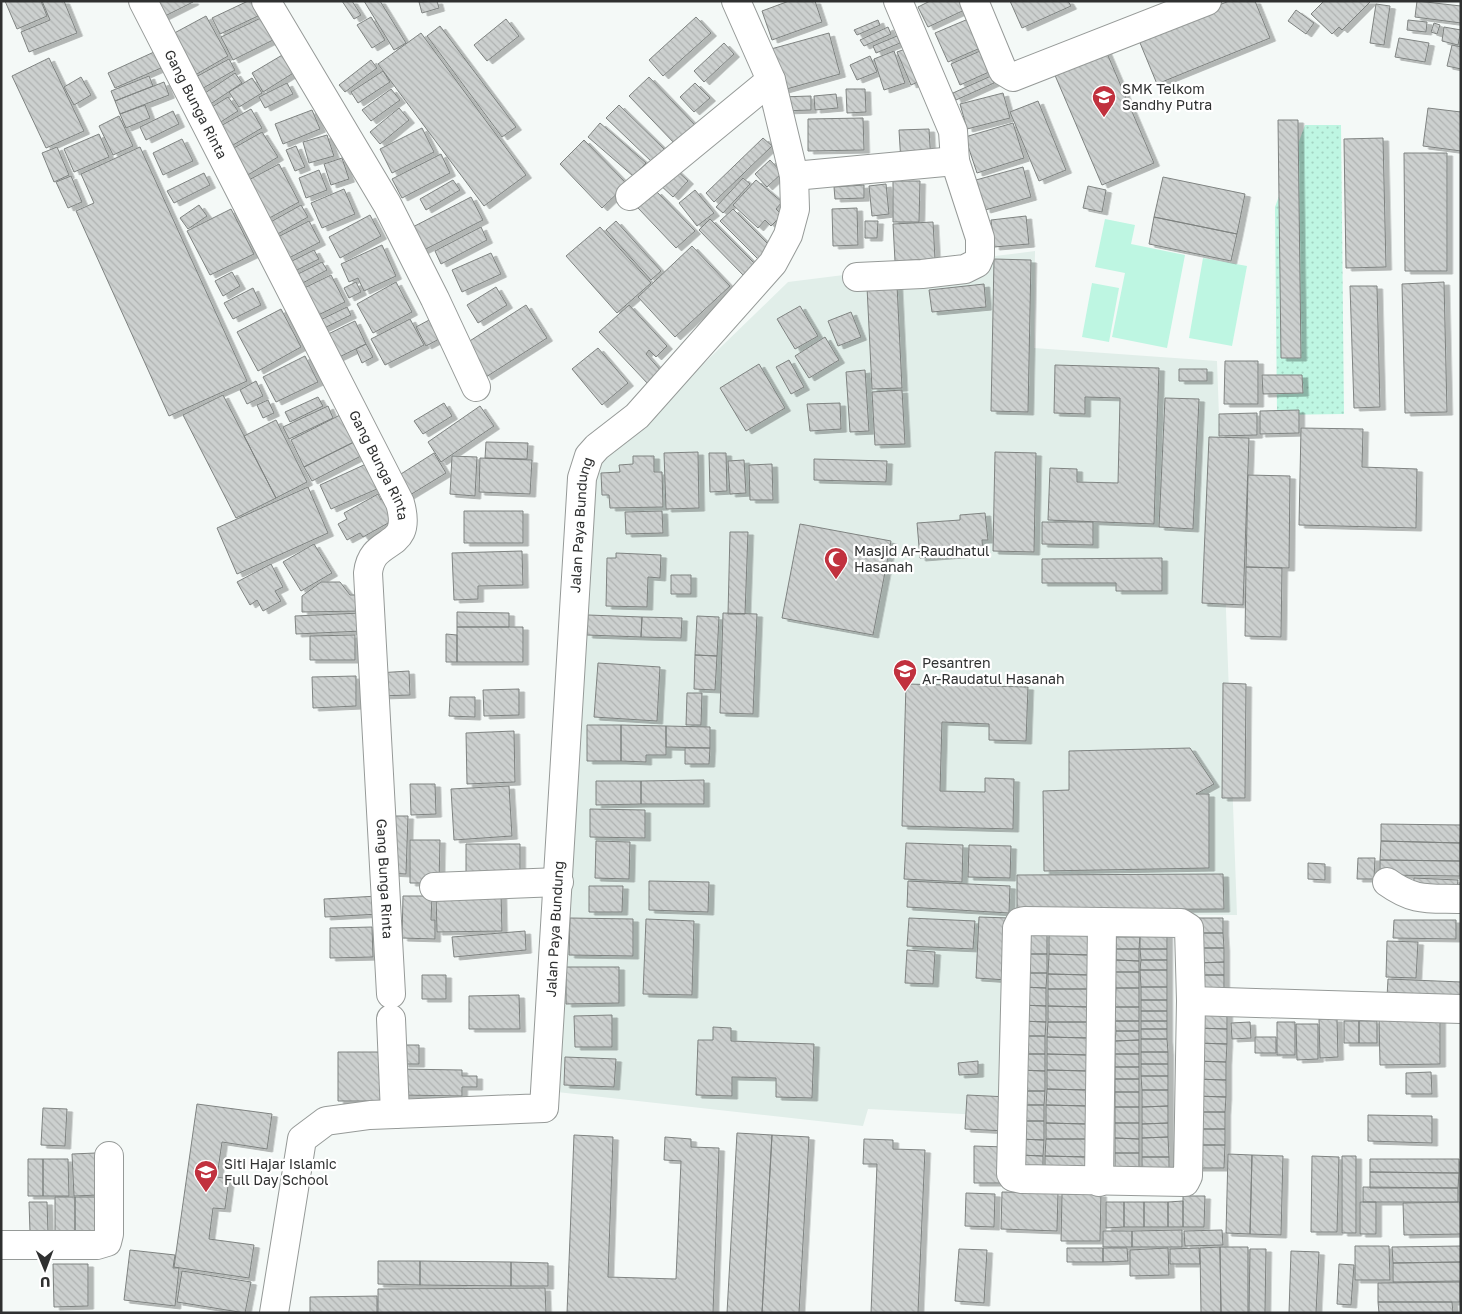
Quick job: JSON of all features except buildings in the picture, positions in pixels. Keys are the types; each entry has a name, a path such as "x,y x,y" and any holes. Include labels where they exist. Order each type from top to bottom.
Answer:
{"street":[{"name":"Gang Bunga Rinta","path":"144,1 400,503 403,515 404,524 402,532 371,557 368,573 395,1114"},
{"path":"266,1 387,204 436,299 476,387"},
{"name":"Jalan Paya Bundung","path":"395,1114 544,1108 582,478 589,456 597,447 637,416 773,264 788,235 795,209 794,176 771,80 736,1"},
{"path":"857,277 922,274 965,269 977,263 980,256 980,238 955,161 953,131 898,1"},
{"path":"974,1 1003,71 1013,77 1207,1"},
{"path":"630,196 771,80"},
{"path":"794,176 955,161"},
{"path":"434,887 559,882"},
{"path":"1387,882 1402,893 1415,898 1461,898"},
{"path":"1024,921 1102,924 1181,923 1190,930 1191,1001 1187,1181 1183,1183 1017,1179 1013,1177 1010,1171 1018,924 1024,921"},
{"path":"1099,1182 1102,924"},
{"path":"1191,1001 1461,1009"},
{"path":"274,1313 302,1139 326,1121 395,1114"},
{"path":"1,1245 97,1245 107,1242 109,1234 109,1156"}],"shaded area":[{"name":"Pesantren Ar-Raudatul Hasanah","path":"1035,251 1034,348 1217,361 1237,915 1015,914 1000,1116 868,1109 863,1126 557,1092 594,470 788,282"}],"green space":[{"path":"1305,125 1341,125 1344,414 1277,415 1275,207"},
{"path":"1105,219 1135,225 1131,244 1185,255 1167,348 1112,337 1125,273 1095,267"},
{"path":"1203,258 1247,266 1232,346 1189,338"},
{"path":"1092,283 1119,288 1109,342 1082,337"}],"place":[{"name":"SMK Telkom Sandhy Putra","path":"1104,118"},
{"name":"Masjid Ar-Raudhatul Hasanah","path":"836,580"},
{"name":"Pesantren Ar-Raudatul Hasanah","path":"905,692"},
{"name":"Siti Hajar Islamic Full Day School","path":"206,1193"}]}
